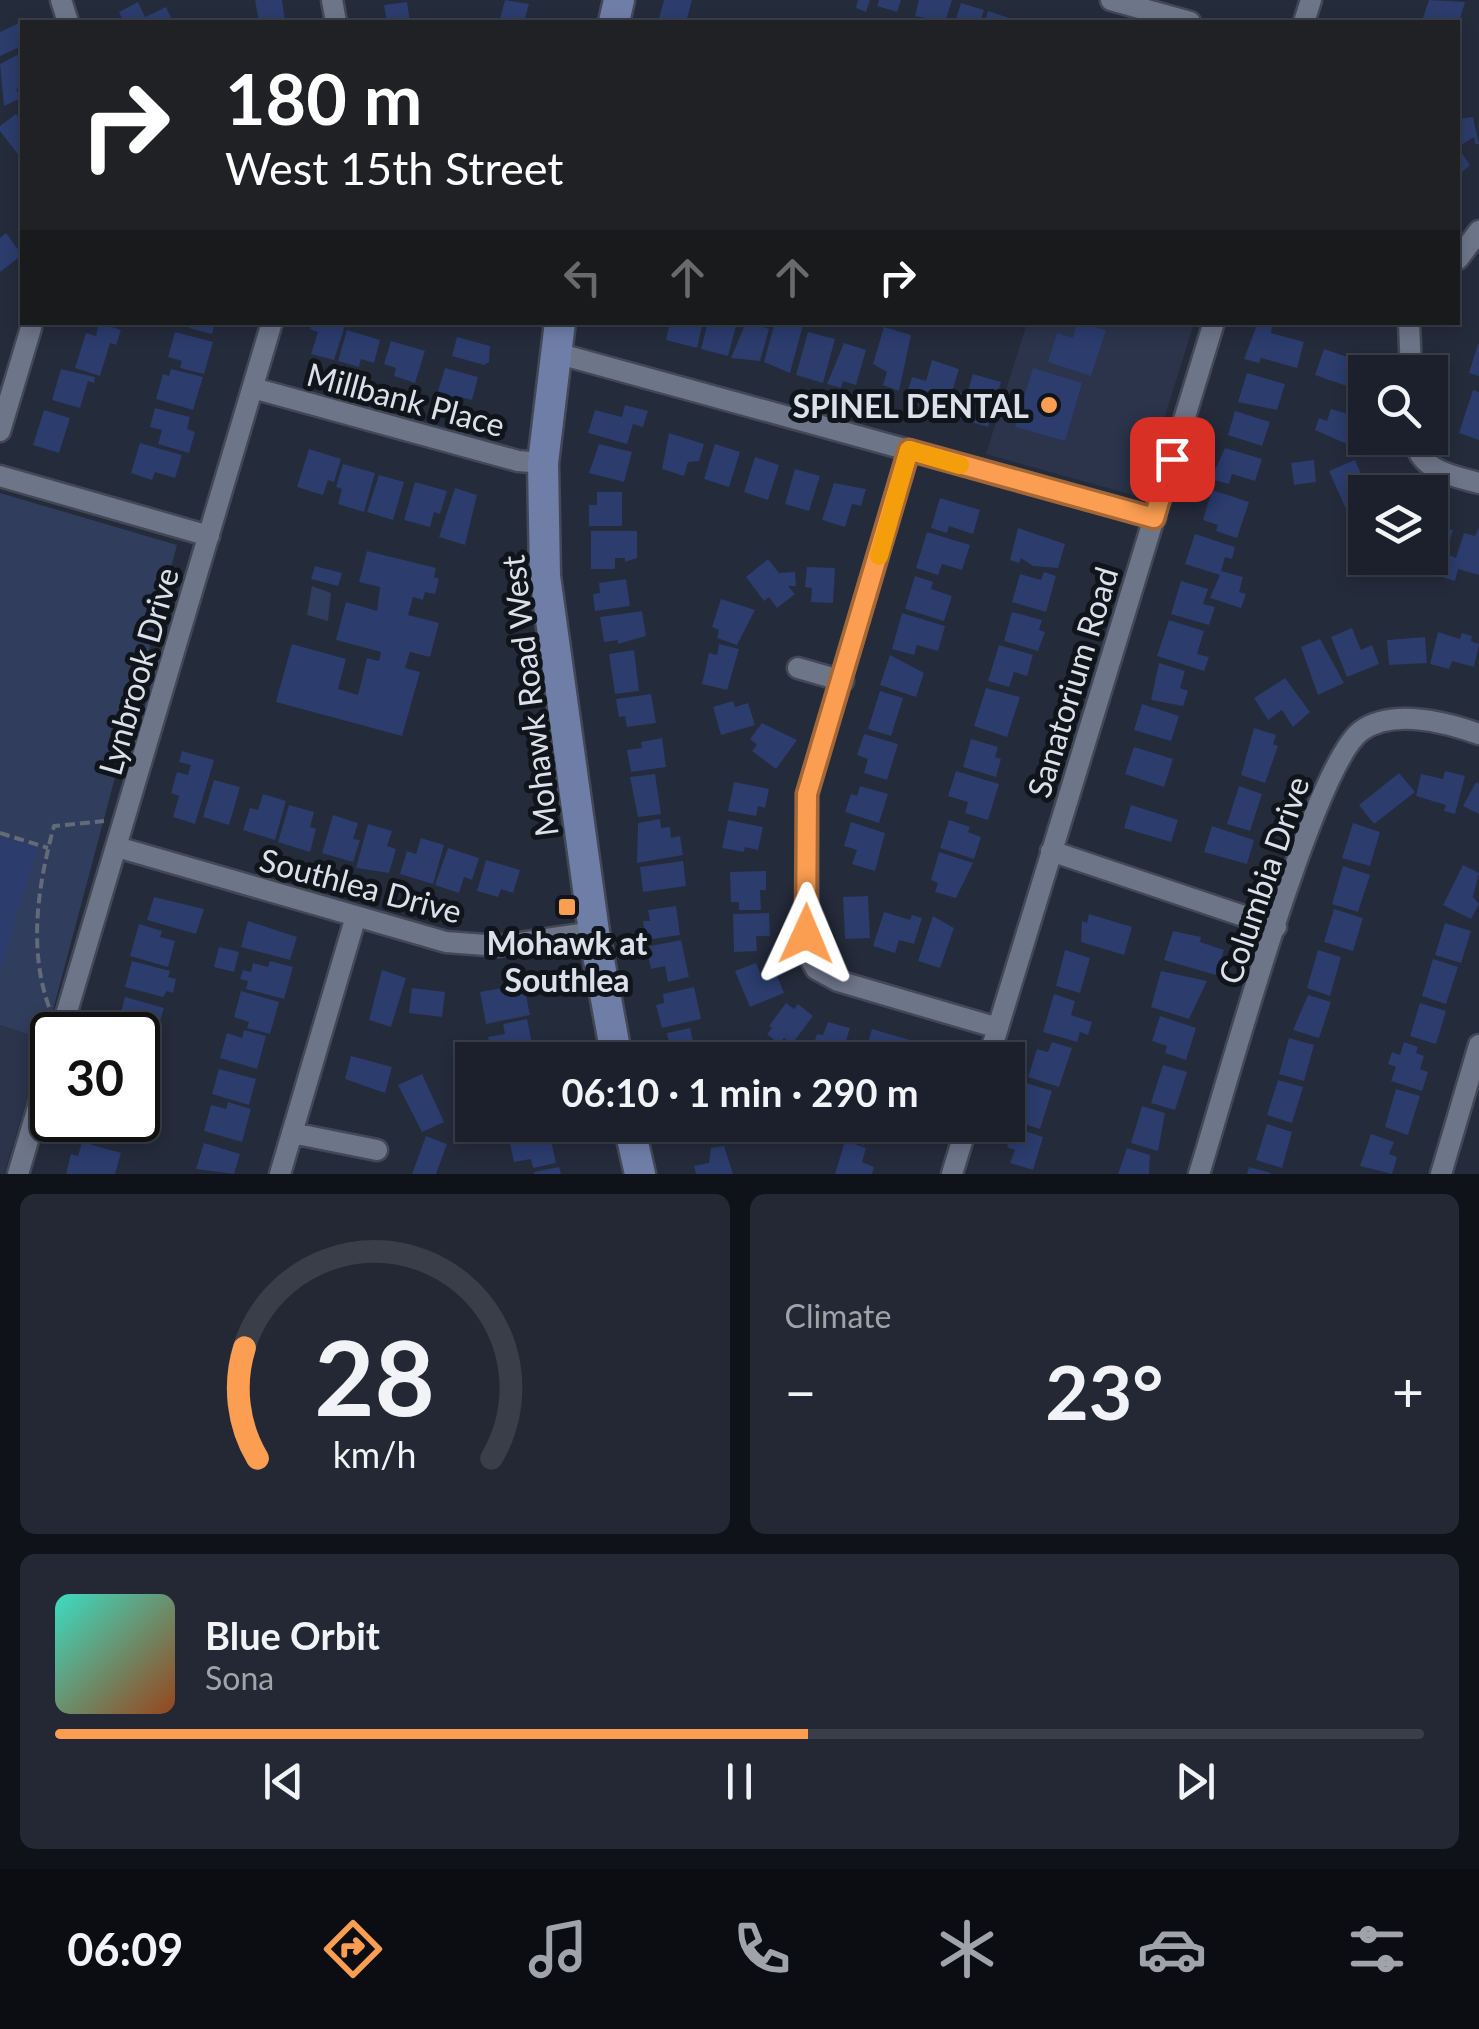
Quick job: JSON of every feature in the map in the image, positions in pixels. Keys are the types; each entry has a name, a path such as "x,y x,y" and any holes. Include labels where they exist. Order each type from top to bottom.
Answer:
{"main road":[{"name":"Mohawk Road West","path":"560,325 543,463 546,576 594,932 614,1042"},
{"path":"633,1142 640,1174"}],"street":[{"path":"1111,0 1183,20"},
{"path":"1460,256 1479,230"},
{"name":"Lynbrook Drive","path":"67,1012 271,325"},
{"name":"Sanatorium Road","path":"994,1042 1213,325"},
{"path":"1406,325 1409,355"},
{"path":"0,431 31,328"},
{"path":"556,353 1154,518"},
{"name":"Millbank Place","path":"253,388 518,461 543,463"},
{"path":"909,450 807,794 808,955 816,969 838,981 998,1028"},
{"path":"1420,455 1427,464 1479,483"},
{"path":"0,476 209,536"},
{"path":"798,668 843,680"},
{"name":"Columbia Drive","path":"1199,1174 1276,926 1340,752 1363,729 1403,718 1449,724 1479,734"},
{"name":"Southlea Drive","path":"117,847 474,946 594,932"},
{"path":"1050,851 1276,926"},
{"path":"280,1174 356,916"},
{"path":"1441,1174 1479,1045"},
{"path":"292,1133 378,1150"},
{"path":"18,1174 30,1134"},
{"path":"952,1174 962,1142"}],"path":[{"path":"52,1012 39,980 38,906 54,826 85,820 124,824"},
{"path":"0,833 48,848"}],"shaded area":[{"path":"1026,325 1193,325 1140,497 986,454"},
{"path":"0,493 177,545 52,1012 30,1012 30,1035 0,1025"},
{"path":"312,586 331,593 328,621 307,615"},
{"path":"0,1025 30,1035 30,1089 4,1174 0,1174"}],"building":[{"path":"255,0 282,0 285,20 259,20"},
{"path":"505,0 529,4 525,18 532,20 500,20"},
{"path":"664,0 692,0 687,20 659,20"},
{"path":"858,0 870,0 866,12 856,8"},
{"path":"879,0 901,0 897,12 877,6"},
{"path":"919,0 952,0 946,20 915,16"},
{"path":"1429,0 1465,2 1460,20 1423,18"},
{"path":"138,2 145,17 166,7 172,20 123,20 119,12"},
{"path":"407,2 410,20 387,20 384,5"},
{"path":"961,3 984,10 981,20 956,20"},
{"path":"988,11 1015,20 986,20"},
{"path":"19,23 20,47 0,56 0,32"},
{"path":"19,54 20,87 16,89 20,98 4,106 0,64"},
{"path":"16,114 20,119 20,157 0,131 0,126"},
{"path":"1473,117 1479,144 1475,144 1474,137 1461,145 1460,119"},
{"path":"1460,151 1470,165 1460,174"},
{"path":"6,233 20,257 0,272 0,238"},
{"path":"99,325 121,330 116,345 110,343 100,376 75,368 86,333 96,336"},
{"path":"190,325 214,325 212,334"},
{"path":"311,325 345,325 334,360 311,354 318,332 310,329"},
{"path":"669,325 702,325 697,348 666,340"},
{"path":"707,325 736,325 728,356 701,349"},
{"path":"745,325 769,329 760,361 731,358"},
{"path":"774,325 803,325 790,373 764,362"},
{"path":"1076,325 1106,330 1091,376 1048,362 1057,333 1073,338"},
{"path":"1257,325 1272,326 1271,333 1304,342 1297,368 1261,358 1259,363 1244,359"},
{"path":"884,327 911,335 899,391 883,385 887,372 873,364"},
{"path":"347,330 380,340 374,363 361,359 359,367 338,361"},
{"path":"175,332 213,342 204,374 180,368 182,361 168,357"},
{"path":"808,332 835,339 823,383 796,375"},
{"path":"457,337 490,346 489,362 484,365 452,356"},
{"path":"391,341 425,351 415,383 394,376 396,368 384,364"},
{"path":"844,343 866,350 856,385 843,381 841,388 827,384"},
{"path":"1479,344 1479,376 1469,373"},
{"path":"1324,349 1348,357 1348,386 1315,375"},
{"path":"932,360 959,369 945,414 904,402 912,377 926,381"},
{"path":"445,368 478,377 472,400 460,397 458,405 436,398"},
{"name":"SPINEL DENTAL","path":"1033,368 1082,383 1065,441 1015,427"},
{"path":"61,369 95,377 94,383 88,381 80,408 52,400"},
{"path":"171,369 203,377 193,410 156,399 163,374 169,376"},
{"path":"1247,373 1285,384 1277,410 1238,402"},
{"path":"973,374 1001,382 988,427 951,416 958,392 967,394"},
{"path":"1473,390 1479,392 1479,440 1459,433"},
{"path":"625,405 648,411 643,427 633,424 627,444 588,433 595,410 622,417"},
{"path":"155,408 190,417 187,429 195,432 189,453 158,444 162,430 150,427"},
{"path":"1331,409 1348,414 1348,445 1315,430 1319,418 1327,421"},
{"path":"44,410 70,418 59,453 33,445"},
{"path":"1235,411 1270,422 1262,446 1228,435"},
{"path":"669,433 704,444 699,461 688,462 684,476 662,469"},
{"path":"140,443 182,455 175,478 155,472 152,480 131,473"},
{"path":"599,444 632,452 624,482 589,473"},
{"path":"715,444 740,452 729,487 704,479"},
{"path":"1225,448 1262,459 1255,481 1232,474 1229,484 1211,479"},
{"path":"309,449 341,459 334,482 328,480 323,495 297,487"},
{"path":"755,457 779,465 768,500 744,492"},
{"path":"1314,460 1316,482 1294,485 1291,463"},
{"path":"1355,460 1362,475 1348,475 1348,508 1346,509 1329,471"},
{"path":"343,464 375,473 364,512 338,504 342,489 336,487"},
{"path":"795,469 820,476 809,511 785,504"},
{"path":"379,475 404,482 393,520 367,512"},
{"path":"415,482 447,491 440,514 434,512 430,527 404,520"},
{"path":"834,483 866,489 861,506 852,504 845,527 822,520"},
{"path":"455,488 477,495 465,545 439,537"},
{"path":"1212,490 1249,502 1237,538 1216,531 1218,525 1203,520"},
{"path":"597,492 622,492 622,526 589,526 589,505 597,505"},
{"path":"940,498 980,510 973,534 949,526 947,533 931,528"},
{"path":"1479,527 1479,575 1458,569 1455,581 1442,577 1448,575 1449,555 1456,558 1464,533 1475,536"},
{"path":"1018,528 1065,544 1058,568 1033,566 1021,558 1019,563 1010,560"},
{"path":"591,531 637,531 637,558 625,562 625,558 615,558 615,569 591,569"},
{"path":"927,532 970,545 962,570 942,564 938,575 916,568"},
{"path":"1195,534 1235,547 1232,559 1225,557 1221,571 1243,577 1239,592 1246,594 1241,608 1210,598 1220,575 1185,564"},
{"path":"367,551 436,568 434,577 439,579 435,594 425,592 423,600 413,597 408,615 439,623 430,657 410,652 405,668 420,672 402,736 276,702 292,644 346,659 338,689 358,695 367,658 379,661 381,652 336,640 346,602 377,611 380,587 359,582"},
{"path":"768,559 779,573 795,572 796,586 788,586 795,594 777,608 769,597 764,601 746,577"},
{"path":"315,566 342,573 338,586 311,579"},
{"path":"807,567 835,568 833,603 811,602 812,588 805,587"},
{"path":"1044,572 1056,576 1046,612 1012,602 1020,574 1041,580"},
{"path":"915,576 933,582 931,589 952,596 944,621 905,609"},
{"path":"626,579 630,606 595,611 593,594 600,593 599,583"},
{"path":"1181,581 1208,589 1203,604 1215,607 1209,625 1171,614"},
{"path":"721,599 755,610 737,645 717,638 719,630 712,627"},
{"path":"642,611 646,636 618,644 618,640 604,642 600,617"},
{"path":"1012,612 1042,620 1039,630 1045,632 1038,651 1004,641"},
{"path":"902,613 945,626 938,651 917,645 914,655 892,649"},
{"path":"1169,620 1204,631 1197,654 1209,657 1204,671 1157,656"},
{"path":"1352,628 1361,650 1372,645 1379,664 1347,677 1331,637"},
{"path":"1438,632 1460,639 1462,633 1472,636 1471,641 1479,644 1474,667 1452,661 1449,669 1430,664"},
{"path":"1425,637 1427,663 1389,665 1387,640"},
{"path":"1320,639 1344,683 1318,695 1301,647"},
{"path":"719,644 739,649 727,690 702,684 709,653 717,655"},
{"path":"999,645 1033,655 1027,676 1014,672 1009,687 988,681"},
{"path":"634,650 639,691 615,694 609,654"},
{"path":"890,655 924,673 916,697 880,685"},
{"path":"1159,663 1185,671 1180,688 1188,691 1183,706 1151,700"},
{"path":"1285,678 1310,712 1293,727 1282,710 1268,720 1254,698"},
{"path":"986,688 1020,697 1007,737 974,726"},
{"path":"880,691 903,698 891,736 868,729"},
{"path":"651,694 656,723 627,727 625,716 619,717 616,699"},
{"path":"733,701 735,707 748,703 755,725 721,735 713,707"},
{"path":"1142,704 1179,716 1171,741 1134,730"},
{"path":"762,723 797,740 776,769 752,751 757,745 750,739"},
{"path":"1254,728 1276,735 1273,744 1278,746 1265,783 1241,775"},
{"path":"864,734 898,744 887,780 864,773 868,759 857,755"},
{"path":"662,738 666,767 631,772 627,750 642,748 641,742"},
{"path":"971,739 998,747 995,757 1001,759 996,777 963,767"},
{"path":"1134,747 1173,759 1164,787 1125,774"},
{"path":"182,751 214,760 195,824 173,817 179,796 171,793 177,772 188,775 191,765 179,762"},
{"path":"956,771 999,784 988,820 965,813 968,802 948,796"},
{"path":"1445,771 1465,776 1455,814 1444,811 1446,805 1416,796 1421,774 1443,779"},
{"path":"1399,773 1415,792 1374,824 1359,805"},
{"path":"655,774 661,814 638,817 630,777"},
{"path":"214,780 240,787 229,825 203,817"},
{"path":"734,782 769,789 765,808 758,806 756,816 728,811"},
{"path":"1476,782 1479,784 1479,814 1463,806"},
{"path":"860,786 888,794 879,823 845,812 851,794 857,796"},
{"path":"1239,786 1262,794 1250,831 1227,824"},
{"path":"263,794 286,801 275,840 243,830 250,808 258,810"},
{"path":"289,805 314,812 310,827 316,829 310,852 278,842"},
{"path":"1131,805 1178,820 1171,842 1124,828"},
{"path":"333,815 358,823 353,839 360,840 353,862 322,853"},
{"path":"660,819 661,828 670,827 671,838 680,836 683,855 637,863 638,823"},
{"path":"728,820 763,827 758,850 722,848"},
{"path":"949,820 970,827 968,832 981,837 974,859 940,848"},
{"path":"851,822 885,833 875,871 852,864 857,850 844,846"},
{"path":"1353,823 1380,832 1370,866 1342,858"},
{"path":"368,824 392,831 387,846 396,849 389,873 356,868"},
{"path":"1212,826 1254,840 1247,864 1204,852"},
{"path":"0,837 37,848 1,970 0,969"},
{"path":"421,838 444,845 433,884 400,874 407,851 416,854"},
{"path":"448,848 479,858 472,880 464,877 459,893 435,885"},
{"path":"939,852 973,863 956,898 935,892 938,883 931,880"},
{"path":"486,860 520,870 513,893 501,889 498,897 477,891"},
{"path":"683,861 686,886 643,892 640,867"},
{"path":"1463,865 1479,873 1473,897 1479,904 1471,919 1443,905"},
{"path":"1343,866 1370,875 1358,912 1332,904"},
{"path":"766,871 766,890 760,890 761,910 739,910 739,902 731,902 730,872"},
{"path":"868,896 870,938 845,939 843,897"},
{"path":"154,897 204,909 196,934 147,920"},
{"path":"676,906 680,935 646,940 643,921 650,921 648,910"},
{"path":"1334,909 1363,918 1353,951 1324,942"},
{"path":"884,912 910,920 912,915 922,918 914,944 899,940 895,953 873,946"},
{"path":"769,913 770,936 756,936 757,951 734,952 733,914"},
{"path":"1089,914 1132,927 1124,955 1081,942 1082,921 1087,923"},
{"path":"933,916 954,928 940,968 918,961"},
{"path":"248,921 297,937 290,960 241,947"},
{"path":"1445,923 1471,931 1461,963 1435,955"},
{"path":"139,924 162,931 160,937 175,941 168,967 130,956"},
{"path":"1173,931 1201,937 1200,942 1224,950 1216,975 1164,960"},
{"path":"681,940 689,977 668,982 665,966 651,969 646,947"},
{"path":"219,947 239,952 234,972 214,967"},
{"path":"1065,950 1090,958 1080,993 1056,986"},
{"path":"1318,950 1341,957 1330,996 1307,988"},
{"path":"1433,959 1458,967 1446,1004 1422,996"},
{"path":"132,961 170,971 168,977 176,979 173,993 167,991 163,997 125,987"},
{"path":"270,961 293,967 284,999 246,989 248,981 240,979 243,970 251,972 253,963 268,967"},
{"path":"756,963 762,977 775,971 784,993 750,1007 735,971"},
{"path":"382,970 406,978 391,1027 369,1020"},
{"path":"1161,971 1207,981 1189,1019 1151,1007"},
{"path":"694,987 701,1019 662,1028 656,1005 664,1003 663,994"},
{"path":"412,988 445,992 442,1017 409,1013"},
{"path":"502,988 504,995 525,991 530,1015 486,1024 480,992"},
{"path":"241,991 279,1002 270,1034 247,1028 249,1022 234,1017"},
{"path":"1054,994 1075,1001 1071,1015 1092,1022 1088,1035 1080,1032 1077,1042 1043,1032"},
{"path":"1308,995 1331,1002 1319,1038 1293,1030"},
{"path":"125,997 164,1008 160,1021 160,1012 121,1012"},
{"path":"786,1003 794,1009 798,1004 813,1016 794,1042 784,1038 777,1042 767,1034 772,1028 769,1026"},
{"path":"1420,1003 1446,1011 1436,1044 1410,1036"},
{"path":"1160,1016 1196,1028 1186,1060 1165,1053 1167,1046 1152,1041"},
{"path":"527,1019 532,1042 489,1042 488,1037 505,1034 503,1024"},
{"path":"828,1022 850,1028 846,1042 815,1042 817,1034 823,1035"},
{"path":"690,1028 693,1042 669,1042 667,1033"},
{"path":"872,1029 913,1041 913,1042 868,1042"},
{"path":"244,1030 266,1036 257,1069 220,1058 227,1033 242,1038"},
{"path":"1289,1038 1314,1045 1304,1081 1279,1074"},
{"path":"1052,1042 1072,1048 1059,1087 1028,1077 1037,1049 1048,1052"},
{"path":"1404,1042 1418,1047 1416,1053 1424,1056 1420,1069 1428,1072 1422,1091 1391,1081 1396,1067 1388,1064 1392,1052 1400,1055"},
{"path":"351,1056 392,1067 385,1093 345,1079"},
{"path":"1163,1065 1187,1072 1175,1110 1151,1103"},
{"path":"219,1069 256,1079 249,1105 212,1094"},
{"path":"422,1074 444,1122 422,1132 398,1085"},
{"path":"1278,1080 1303,1087 1292,1123 1267,1115"},
{"path":"1026,1083 1052,1091 1040,1129 1025,1124"},
{"path":"1396,1089 1420,1096 1408,1135 1385,1127"},
{"path":"228,1102 251,1109 242,1142 204,1131 211,1105 226,1109"},
{"path":"1142,1106 1165,1113 1158,1151 1131,1143"},
{"path":"1267,1124 1292,1132 1282,1168 1256,1160"},
{"path":"1025,1131 1043,1137 1033,1170 1010,1163 1015,1150 1007,1147 1008,1142 1025,1142"},
{"path":"1371,1134 1394,1142 1389,1154 1397,1157 1392,1174 1360,1166"},
{"path":"426,1136 447,1144 436,1174 412,1174"},
{"path":"82,1142 121,1153 115,1174 66,1174 71,1154 78,1156"},
{"path":"510,1142 551,1142 556,1163 533,1168 531,1159 514,1162"},
{"path":"845,1142 866,1148 862,1162 874,1167 872,1174 835,1174"},
{"path":"204,1143 240,1154 234,1174 196,1169"},
{"path":"724,1146 733,1174 696,1174 694,1166 709,1163 711,1148"},
{"path":"1127,1148 1150,1155 1149,1174 1118,1174"},
{"path":"559,1167 561,1174 534,1174 534,1172"},
{"path":"1249,1167 1271,1173 1271,1174 1247,1174"}],"slow traffic":[{"path":"879,556 909,450 960,465"}],"place":[{"name":"SPINEL DENTAL","path":"1049,405"},
{"name":"Mohawk at Southlea","path":"567,907"}],"route":[{"path":"806,934 807,794 909,450 1154,518 1172,459"}]}
